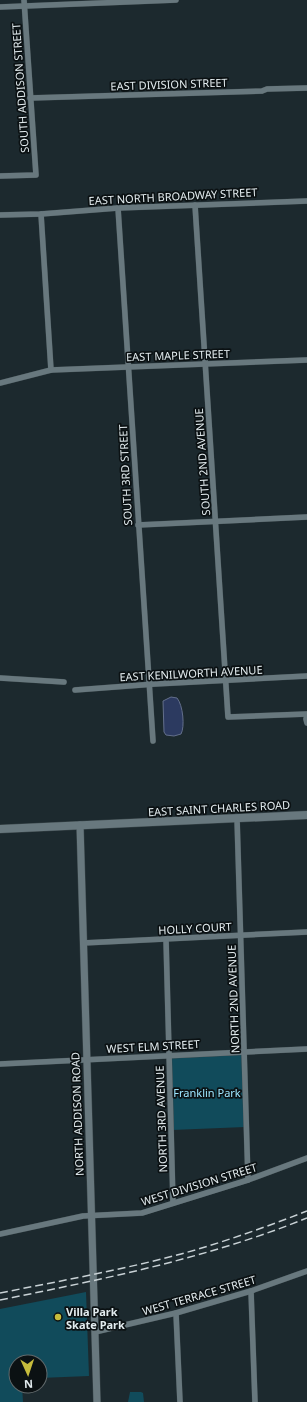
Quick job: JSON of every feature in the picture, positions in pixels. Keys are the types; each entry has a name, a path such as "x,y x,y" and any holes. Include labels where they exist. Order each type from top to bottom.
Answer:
{"main road":[{"name":"EAST SAINT CHARLES ROAD","path":"0,828 307,815"}],"street":[{"path":"0,7 24,3 176,0"},
{"name":"SOUTH ADDISON STREET","path":"0,176 36,175 24,3"},
{"name":"EAST DIVISION STREET","path":"30,98 255,92 268,89 307,88"},
{"name":"EAST NORTH BROADWAY STREET","path":"0,215 41,214 118,208 307,201"},
{"name":"SOUTH 2ND AVENUE","path":"196,205 228,717 307,715"},
{"name":"SOUTH 3RD STREET","path":"118,208 153,741"},
{"path":"41,214 51,370"},
{"name":"EAST MAPLE STREET","path":"0,383 51,370 307,360"},
{"path":"138,525 307,517"},
{"name":"EAST KENILWORTH AVENUE","path":"75,690 149,684 307,676"},
{"path":"0,678 64,682"},
{"path":"307,715 307,723"},
{"name":"NORTH 2ND AVENUE","path":"237,818 248,1180"},
{"name":"NORTH ADDISON ROAD","path":"80,825 97,1402"},
{"name":"HOLLY COURT","path":"83,943 307,932"},
{"name":"NORTH 3RD AVENUE","path":"166,939 173,1203"},
{"name":"WEST ELM STREET","path":"0,1064 307,1049"},
{"name":"WEST DIVISION STREET","path":"0,1234 92,1215 142,1213 248,1180 307,1158"},
{"name":"WEST TERRACE STREET","path":"95,1332 176,1314 251,1291 307,1271"},
{"path":"251,1291 255,1402"},
{"path":"176,1314 180,1402"}],"green space":[{"name":"Franklin Park","path":"242,1054 245,1127 172,1130 171,1057"},
{"path":"86,1292 89,1376 48,1378 48,1354 8,1354 8,1394 22,1394 23,1402 0,1402 0,1309"},
{"path":"130,1392 143,1393 144,1402 128,1402"}],"shaded area":[{"path":"171,697 177,698 179,701 183,716 181,734 174,736 166,735 164,732 163,701"}],"railway":[{"path":"0,1293 113,1270 181,1254 245,1234 307,1211"},
{"path":"0,1300 78,1284 194,1256 232,1245 307,1218"}],"place":[{"name":"Villa Park Skate Park","path":"58,1317"}]}
